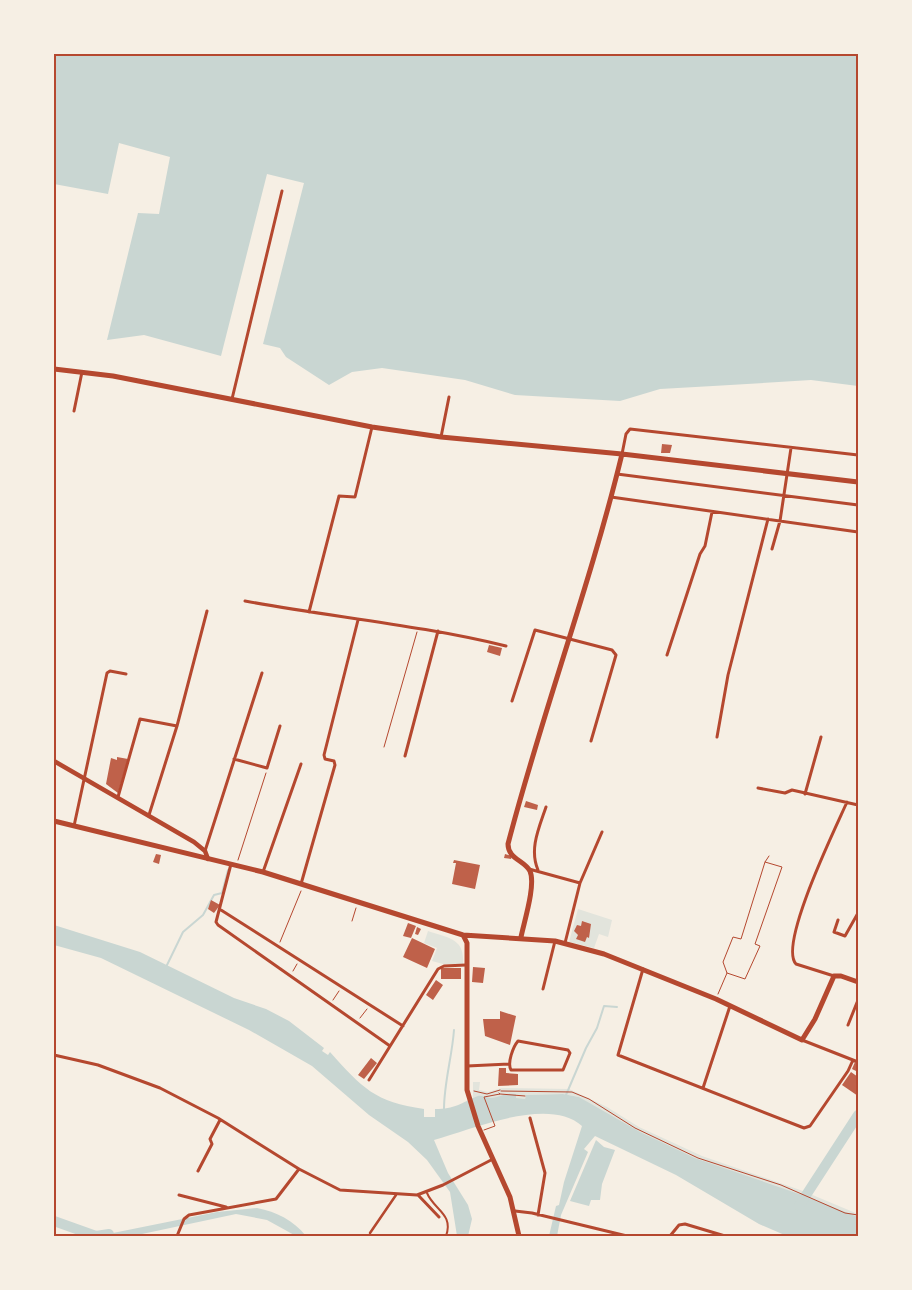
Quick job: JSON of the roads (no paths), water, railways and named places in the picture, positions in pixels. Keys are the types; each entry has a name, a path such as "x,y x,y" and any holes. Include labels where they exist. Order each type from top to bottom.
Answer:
{"main road":[{"path":"54,369 82,372 372,427 441,438 622,454 858,482"},
{"path":"521,937 532,884 529,869 514,857 510,852 508,844 524,786 570,640 618,474 622,454"},
{"path":"54,821 263,872 463,935 506,938 521,937 555,941 604,954 643,968 716,999 802,1040 815,1018 834,976 841,976 858,982"},
{"path":"463,935 466,940 466,1066 470,1106 494,1158 515,1211 519,1236"}],"street":[{"path":"232,401 282,191"},
{"path":"74,411 82,372"},
{"path":"441,438 449,397"},
{"path":"309,612 339,496 355,497 372,427"},
{"path":"622,454 627,432 630,429 858,455"},
{"path":"772,549 780,521 791,448"},
{"path":"618,474 858,505"},
{"path":"611,497 858,532"},
{"path":"667,655 700,554 705,546 712,512"},
{"path":"717,737 728,675 768,519"},
{"path":"245,601 438,631 506,646"},
{"path":"149,816 177,726 207,611"},
{"path":"302,885 335,765 334,761 325,758 324,755 358,620"},
{"path":"512,701 535,630 612,650 616,655 591,741"},
{"path":"405,756 438,631"},
{"path":"74,826 107,673 110,671 126,674"},
{"path":"205,851 262,673"},
{"path":"118,797 140,719 177,726"},
{"path":"234,759 267,768 280,726"},
{"path":"805,794 821,737"},
{"path":"54,761 118,797 205,851 208,859"},
{"path":"263,872 301,764"},
{"path":"758,788 785,793 792,790 858,804"},
{"path":"834,976 796,964 791,952 800,913 847,802"},
{"path":"538,870 534,858 534,849 546,807"},
{"path":"565,943 580,883 602,832"},
{"path":"234,864 217,924 390,1046"},
{"path":"529,869 580,883"},
{"path":"221,910 279,945 403,1026"},
{"path":"838,920 834,933 844,936 858,913"},
{"path":"543,989 555,941"},
{"path":"369,1080 438,969 444,966 467,966"},
{"path":"643,968 618,1055 804,1128 810,1126 848,1071 853,1060"},
{"path":"848,1024 858,1000"},
{"path":"703,1088 730,1006"},
{"path":"802,1040 858,1062"},
{"path":"518,1042 570,1052 561,1071 512,1070 509,1064 518,1042"},
{"path":"54,1055 93,1063 160,1088 220,1120 299,1169 340,1190 419,1197 494,1158"},
{"path":"466,1066 509,1064"},
{"path":"530,1118 545,1173 538,1214"},
{"path":"198,1171 212,1143 210,1139 220,1120"},
{"path":"177,1236 184,1219 191,1214 276,1200 299,1169"},
{"path":"179,1195 229,1208"},
{"path":"370,1233 396,1195"},
{"path":"419,1197 439,1217"},
{"path":"515,1211 538,1214 551,1219 627,1236"},
{"path":"670,1236 678,1225 685,1224 725,1236"}],"lane":[{"path":"427,1192 446,1215 448,1230 446,1236"}],"waterway":[{"path":"167,965 183,932 203,915 214,895 222,893 228,870"},
{"path":"566,1095 586,1048 597,1028 604,1006 617,1007"},
{"path":"444,1109 445,1089 454,1030"},
{"path":"799,1206 858,1115"},
{"path":"54,1221 96,1236 109,1234"}]}
